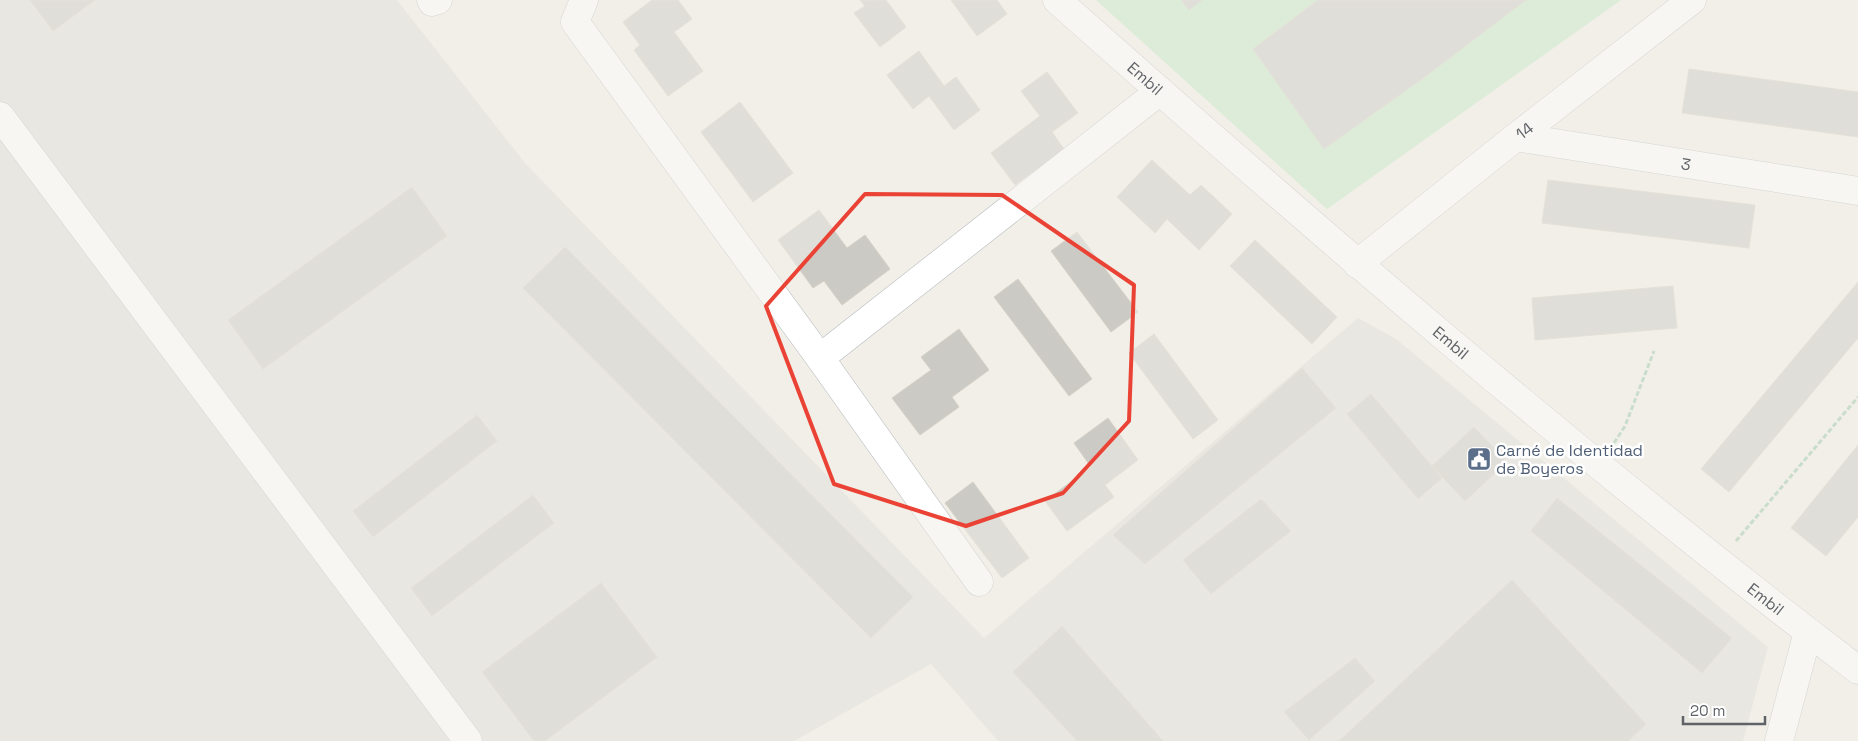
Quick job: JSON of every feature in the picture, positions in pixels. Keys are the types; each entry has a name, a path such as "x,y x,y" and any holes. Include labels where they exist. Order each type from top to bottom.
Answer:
{"street":[{"path":"431,0 432,2 438,0"},
{"path":"584,0 575,22 820,358 979,582"},
{"name":"Embil","path":"1057,0 1358,264 1718,562 1858,670"},
{"name":"14","path":"1358,264 1516,136 1692,0"},
{"path":"820,358 1160,91"},
{"path":"0,116 468,741"},
{"name":"3","path":"1516,136 1858,191"},
{"path":"1779,741 1808,632"}],"path":[{"path":"1600,465 1626,426 1654,352"},
{"path":"1718,562 1858,397"}],"highlighted area":[{"path":"865,194 1002,195 1134,285 1129,421 1063,493 966,526 834,484 766,306"}],"shaded area":[{"path":"0,0 397,0 525,163 984,638 1358,318 1396,339 1768,647 1743,741 998,741 931,664 794,741 0,741"}],"green space":[{"path":"1096,0 1621,0 1327,209"}],"building":[{"path":"30,0 95,0 53,31"},
{"path":"652,0 678,0 692,19 674,32 703,71 668,96 634,50 640,45 623,22"},
{"path":"860,0 886,0 906,27 880,47 854,13 865,6"},
{"path":"951,0 997,0 1007,14 977,36"},
{"path":"1181,0 1202,0 1189,10"},
{"path":"1318,0 1526,0 1426,76 1324,149 1253,49"},
{"path":"919,51 944,86 956,77 980,110 954,130 929,96 913,109 887,75"},
{"path":"1689,69 1858,92 1858,137 1682,113"},
{"path":"1047,72 1078,113 1052,132 1064,149 1015,185 991,153 1040,116 1021,91"},
{"path":"740,102 793,173 753,202 701,132"},
{"path":"1152,160 1190,195 1201,185 1232,214 1199,250 1167,219 1155,233 1117,197"},
{"path":"1548,180 1755,205 1749,248 1542,223"},
{"path":"412,187 447,236 263,369 228,320"},
{"path":"819,210 847,248 865,235 890,269 842,305 824,281 813,288 778,240"},
{"path":"1077,232 1138,312 1111,332 1051,251"},
{"path":"1255,240 1337,317 1312,344 1230,266"},
{"path":"565,247 913,597 871,638 523,288"},
{"path":"1018,279 1092,379 1069,396 994,297"},
{"path":"1858,282 1858,338 1729,492 1701,469"},
{"path":"1673,286 1677,328 1535,340 1532,298"},
{"path":"959,329 989,370 952,397 959,407 920,435 892,398 931,370 921,357"},
{"path":"1154,334 1218,420 1193,439 1129,353"},
{"path":"1302,368 1336,408 1145,564 1113,535"},
{"path":"1371,394 1442,478 1418,499 1347,414"},
{"path":"477,415 497,441 373,537 353,511"},
{"path":"1108,418 1138,460 1105,485 1114,497 1067,531 1045,501 1091,467 1074,443"},
{"path":"1474,427 1507,462 1465,501 1432,466"},
{"path":"1858,445 1858,517 1826,556 1791,528"},
{"path":"973,482 1029,558 1002,578 945,503"},
{"path":"533,495 554,523 432,616 411,588"},
{"path":"1557,498 1732,638 1702,673 1531,531"},
{"path":"1261,499 1291,531 1211,594 1183,560"},
{"path":"1512,580 1646,724 1628,741 1339,741"},
{"path":"601,583 657,657 545,741 534,741 482,672"},
{"path":"1062,626 1163,741 1077,741 1013,672"},
{"path":"1355,658 1375,681 1309,740 1284,712"}],"place":[{"name":"Carné de Identidad de Boyeros","path":"1479,459"}]}
